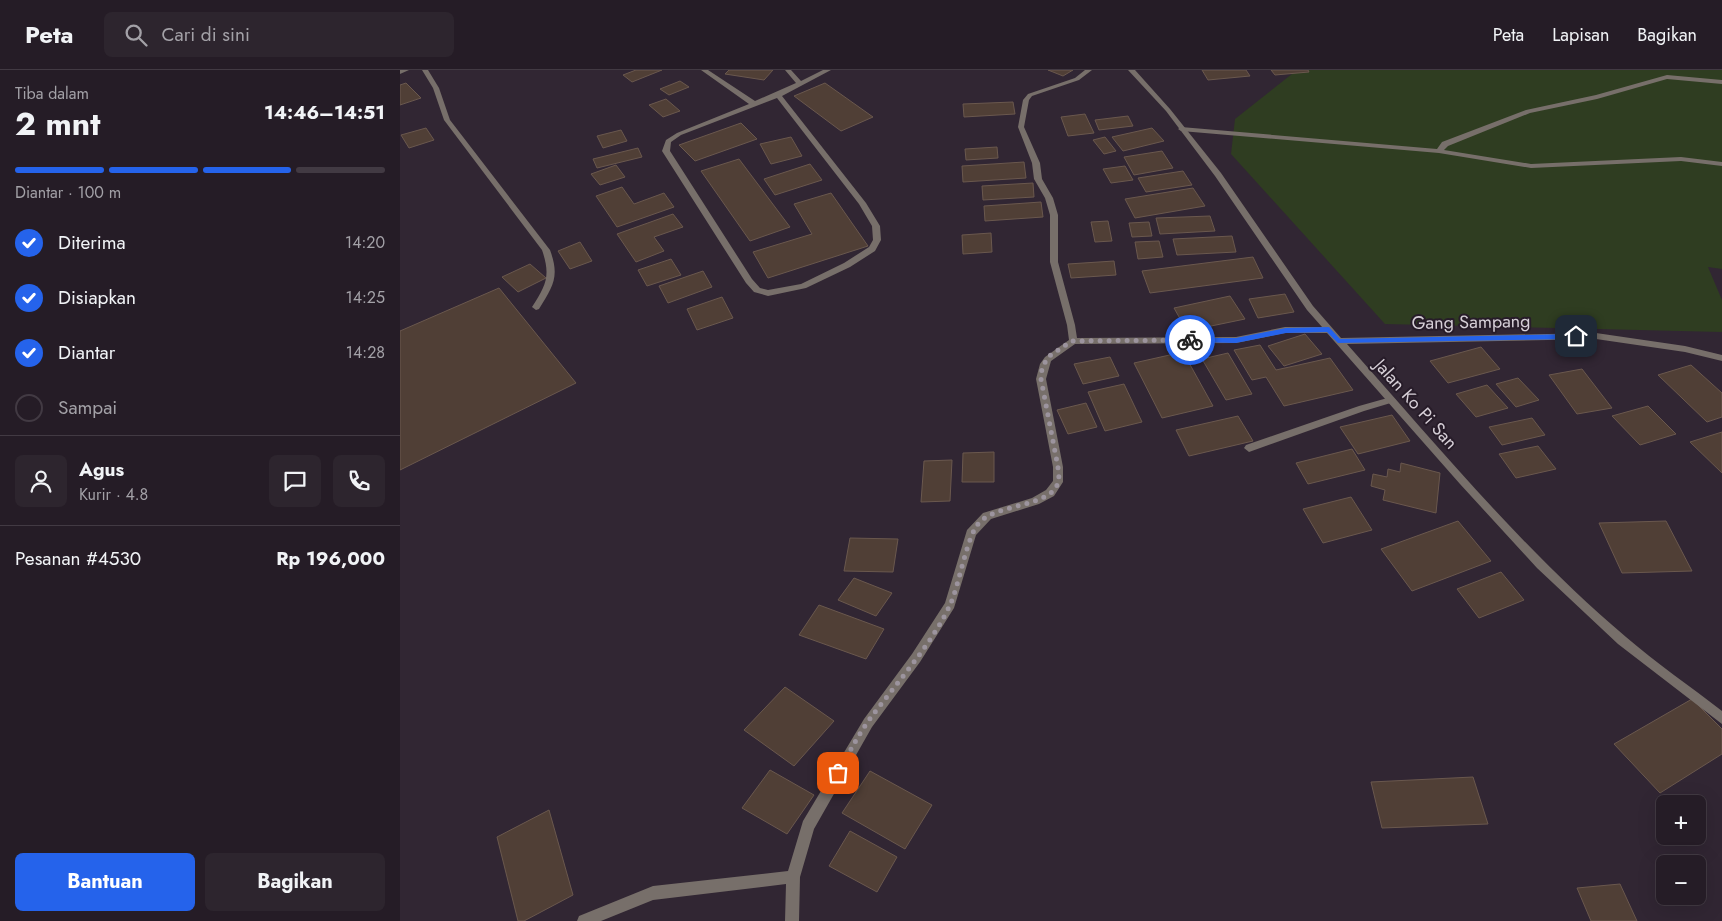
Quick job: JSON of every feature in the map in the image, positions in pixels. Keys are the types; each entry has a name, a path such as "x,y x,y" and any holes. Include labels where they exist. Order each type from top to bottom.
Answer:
{"street":[{"path":"400,72 406,70"},
{"path":"425,70 436,88 447,120 546,250 554,268 548,287 536,307"},
{"path":"704,70 754,104"},
{"path":"788,70 800,84"},
{"path":"778,95 862,204 876,226 877,240 872,249 840,269 803,286 768,294 758,290 749,281 666,150 668,141 679,134 778,95 828,70"},
{"path":"1072,341 1072,325 1054,262 1054,215 1049,198 1038,179 1036,163 1022,127 1026,100 1030,95 1037,91 1070,82 1089,70"},
{"name":"Jalan Ko Pi San","path":"1131,70 1168,110 1218,175 1310,308 1391,400 1548,572 1622,641 1722,718"},
{"path":"1438,151 1445,144 1528,111 1597,97 1666,73 1722,82"},
{"path":"1181,129 1438,151 1531,166 1681,159 1722,164"},
{"path":"792,921 792,877 808,826 868,723 916,658 950,605 969,548 972,533 987,516 1035,501 1050,493 1058,482 1058,467 1041,379 1042,368 1048,357 1072,341 1236,340 1286,330 1329,330"},
{"name":"Gang Sampang","path":"1338,341 1596,336 1685,349 1722,358"},
{"path":"1249,448 1353,411 1391,400"},
{"path":"584,921 653,893 792,877"}],"green space":[{"path":"1297,70 1722,70 1722,269 1708,267 1722,300 1722,332 1385,324 1231,154 1235,119"}],"building":[{"path":"636,70 662,70 632,82 623,75"},
{"path":"729,70 773,70 764,80 725,74"},
{"path":"1048,70 1073,70 1063,76"},
{"path":"1202,70 1246,70 1250,76 1208,80"},
{"path":"1271,70 1308,70 1309,72 1275,75"},
{"path":"680,81 689,87 669,95 660,89"},
{"path":"406,83 421,98 400,105 400,85"},
{"path":"825,83 873,117 841,131 794,96"},
{"path":"666,99 680,111 663,117 649,105"},
{"path":"1013,102 1015,114 964,117 963,104"},
{"path":"1085,114 1094,133 1068,136 1061,117"},
{"path":"1128,116 1133,126 1099,130 1095,120"},
{"path":"741,123 757,139 695,161 679,145"},
{"path":"426,128 434,140 409,148 401,135"},
{"path":"1152,128 1164,141 1123,151 1112,137"},
{"path":"621,130 627,141 603,148 597,136"},
{"path":"791,137 802,156 771,164 760,144"},
{"path":"1105,137 1116,151 1104,154 1093,140"},
{"path":"997,147 998,158 966,160 965,149"},
{"path":"638,148 642,157 597,168 593,159"},
{"path":"1162,151 1173,168 1134,175 1124,157"},
{"path":"739,159 790,227 750,241 701,171"},
{"path":"1024,162 1026,178 963,182 962,166"},
{"path":"810,164 822,180 775,195 764,179"},
{"path":"616,165 625,177 600,185 591,174"},
{"path":"1125,166 1133,180 1111,183 1103,169"},
{"path":"1183,171 1192,185 1146,192 1138,178"},
{"path":"1033,183 1034,197 983,200 982,186"},
{"path":"622,187 634,204 664,193 674,207 617,227 596,196"},
{"path":"1193,188 1205,206 1135,218 1125,199"},
{"path":"831,193 868,246 768,278 753,252 812,234 794,204"},
{"path":"1041,202 1043,217 985,221 984,206"},
{"path":"673,214 683,227 654,237 664,251 636,262 617,234"},
{"path":"1210,216 1215,231 1160,234 1156,218"},
{"path":"1108,221 1112,241 1095,242 1091,222"},
{"path":"1149,222 1152,236 1132,237 1129,223"},
{"path":"991,233 992,252 963,254 962,235"},
{"path":"1232,236 1236,252 1177,255 1173,239"},
{"path":"1159,241 1163,257 1138,259 1135,242"},
{"path":"580,242 592,261 570,269 558,251"},
{"path":"1253,257 1263,278 1150,293 1142,271"},
{"path":"671,259 681,275 647,286 638,270"},
{"path":"1114,261 1116,275 1071,278 1068,264"},
{"path":"530,264 546,278 518,292 502,277"},
{"path":"703,271 712,287 668,303 659,286"},
{"path":"499,288 576,383 400,470 400,331"},
{"path":"1285,294 1294,312 1258,318 1249,299"},
{"path":"1230,296 1245,319 1187,331 1174,308"},
{"path":"722,297 733,318 697,330 687,309"},
{"path":"1305,334 1322,354 1284,366 1268,346"},
{"path":"1260,345 1276,370 1330,358 1353,390 1284,406 1266,377 1252,380 1234,350"},
{"path":"1481,347 1500,369 1448,383 1430,361"},
{"path":"1183,352 1213,406 1162,418 1134,363"},
{"path":"1228,353 1252,394 1226,400 1202,359"},
{"path":"1110,357 1119,376 1083,384 1074,364"},
{"path":"1691,365 1722,393 1722,417 1707,422 1658,375"},
{"path":"1582,369 1612,408 1577,414 1549,375"},
{"path":"1518,378 1539,400 1516,407 1496,384"},
{"path":"1124,384 1142,422 1105,431 1088,392"},
{"path":"1487,385 1508,408 1476,417 1456,394"},
{"path":"1086,403 1097,427 1068,434 1057,410"},
{"path":"1648,406 1676,434 1640,445 1612,416"},
{"path":"1392,415 1410,441 1358,454 1340,427"},
{"path":"1238,416 1253,441 1189,456 1176,430"},
{"path":"1532,418 1545,435 1502,445 1489,427"},
{"path":"1722,432 1722,473 1690,442"},
{"path":"1538,446 1556,469 1516,478 1499,454"},
{"path":"1352,449 1365,470 1308,484 1296,463"},
{"path":"994,452 994,482 962,482 963,453"},
{"path":"952,460 950,501 921,502 924,461"},
{"path":"1401,463 1440,473 1436,513 1383,500 1385,490 1371,486 1373,474 1387,477 1388,469 1400,472"},
{"path":"1351,497 1372,530 1323,543 1303,509"},
{"path":"1458,521 1491,561 1412,591 1381,549"},
{"path":"1666,521 1692,571 1622,573 1599,523"},
{"path":"850,538 898,539 893,572 844,571"},
{"path":"1501,572 1524,600 1479,618 1457,589"},
{"path":"854,578 892,593 876,616 838,600"},
{"path":"819,605 884,629 866,659 799,635"},
{"path":"785,687 834,721 794,766 744,730"},
{"path":"1692,699 1722,729 1722,754 1660,793 1614,744"},
{"path":"770,770 814,795 787,834 742,808"},
{"path":"870,771 932,805 905,849 842,813"},
{"path":"1473,777 1488,824 1382,828 1371,782"},
{"path":"549,810 573,895 524,921 518,921 497,837"},
{"path":"850,831 897,857 877,892 829,866"},
{"path":"1620,884 1637,921 1591,921 1577,888"}],"way so far":[{"path":"838,773 868,723 916,658 950,605 969,548 972,533 978,523 987,516 1035,501 1050,493 1058,482 1058,467 1041,379 1042,368 1048,357 1072,341 1190,340"}],"route":[{"path":"1190,340 1236,340 1260,337 1286,330 1329,330 1338,341 1576,336"}]}
